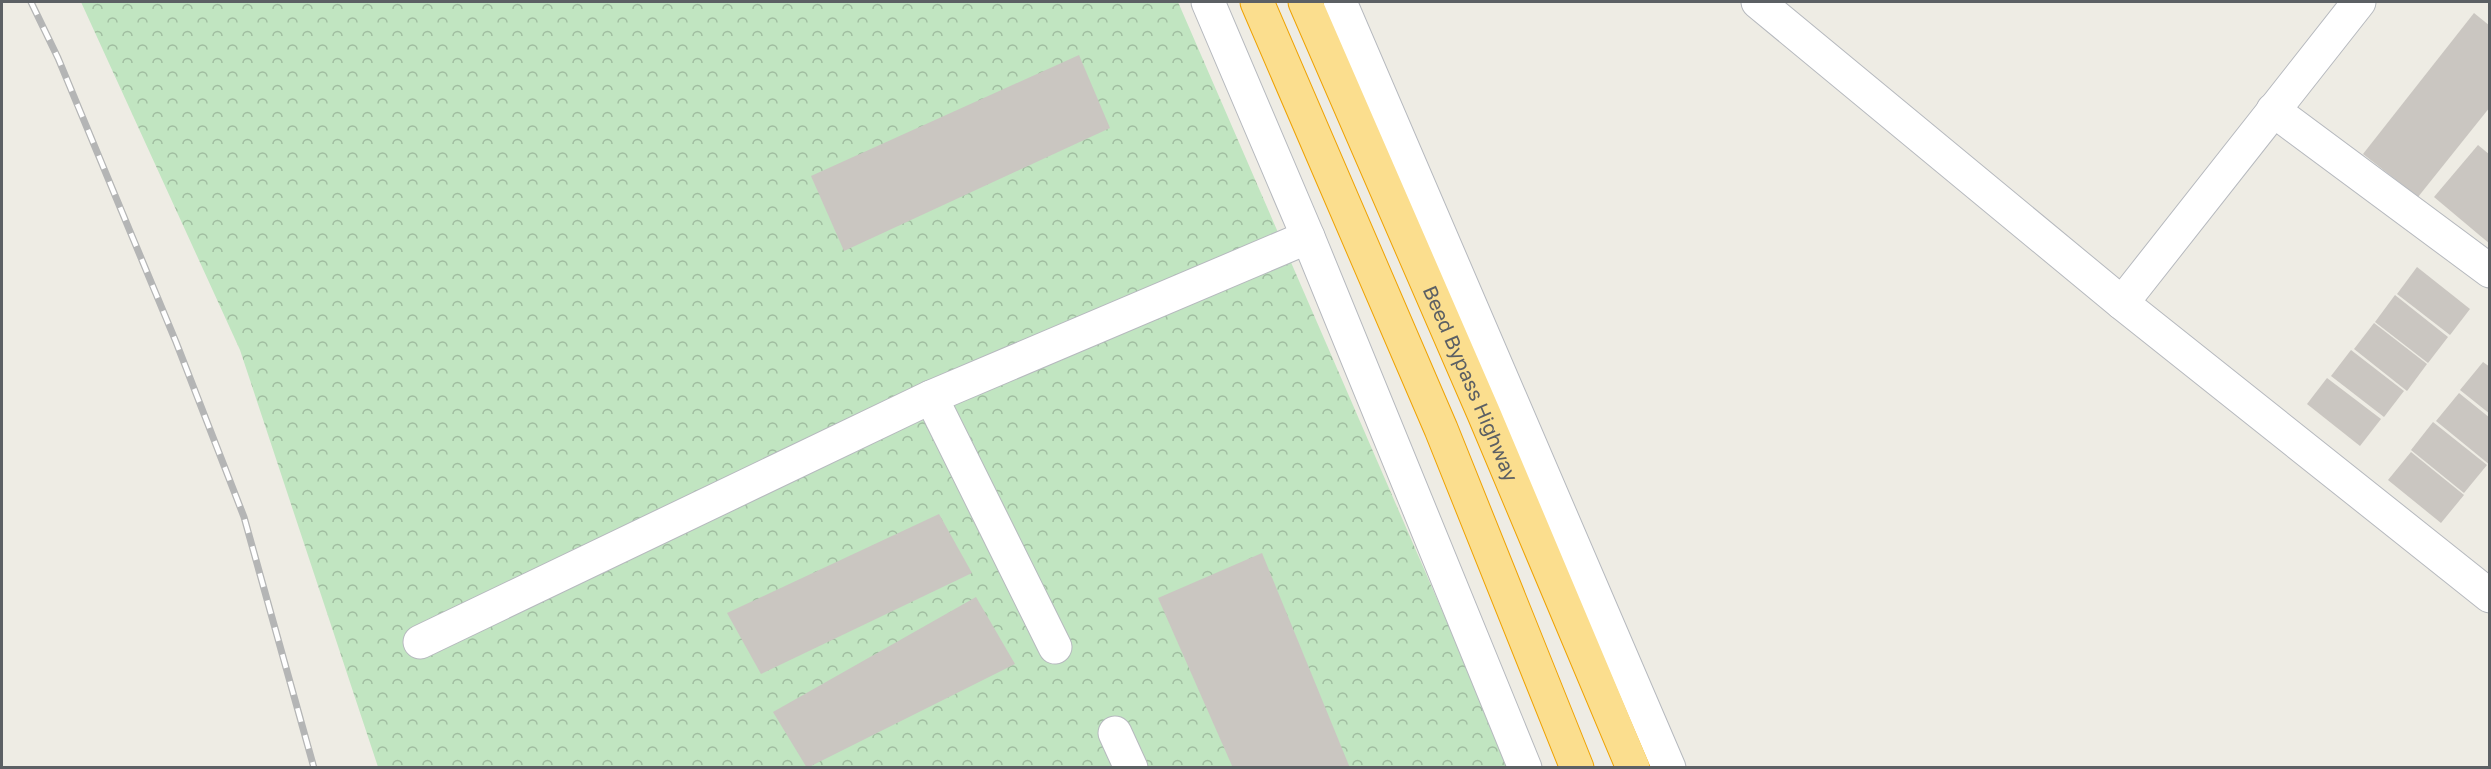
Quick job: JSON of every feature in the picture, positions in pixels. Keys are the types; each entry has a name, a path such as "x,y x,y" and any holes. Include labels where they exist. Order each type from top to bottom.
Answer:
{"highway":[{"path":"1257,2 1441,429 1577,768"},
{"name":"Beed Bypass Highway","path":"1305,2 1484,414 1633,768"}],"street":[{"path":"1208,2 1308,237 1525,768"},
{"path":"1340,2 1669,768"},
{"path":"1758,2 2122,303 2490,596"},
{"path":"2122,303 2359,2"},
{"path":"2273,110 2490,271"},
{"path":"420,642 931,397 1308,237"},
{"path":"931,397 1055,647"},
{"path":"1115,733 1131,768"}],"green space":[{"path":"81,2 1178,2 1510,767 378,767 240,350"}],"building":[{"path":"2474,13 2490,26 2490,107 2418,197 2363,154"},
{"path":"1079,55 1110,128 844,251 811,176"},
{"path":"2478,145 2490,155 2490,244 2434,197"},
{"path":"2417,267 2470,309 2450,335 2397,294"},
{"path":"2395,295 2448,337 2428,363 2375,322"},
{"path":"2374,323 2427,364 2407,391 2354,349"},
{"path":"2351,350 2404,391 2384,417 2331,376"},
{"path":"2483,362 2490,367 2490,414 2460,390"},
{"path":"2327,378 2381,419 2360,446 2307,404"},
{"path":"2459,393 2490,418 2490,465 2436,421"},
{"path":"2433,422 2487,465 2464,493 2411,450"},
{"path":"2411,452 2464,495 2441,523 2388,480"},
{"path":"939,514 972,573 761,674 727,613"},
{"path":"1262,553 1350,768 1233,768 1158,598"},
{"path":"976,597 1015,664 807,768 773,712"}],"railway":[{"path":"31,2 58,58 176,342 244,517 314,768"}]}
